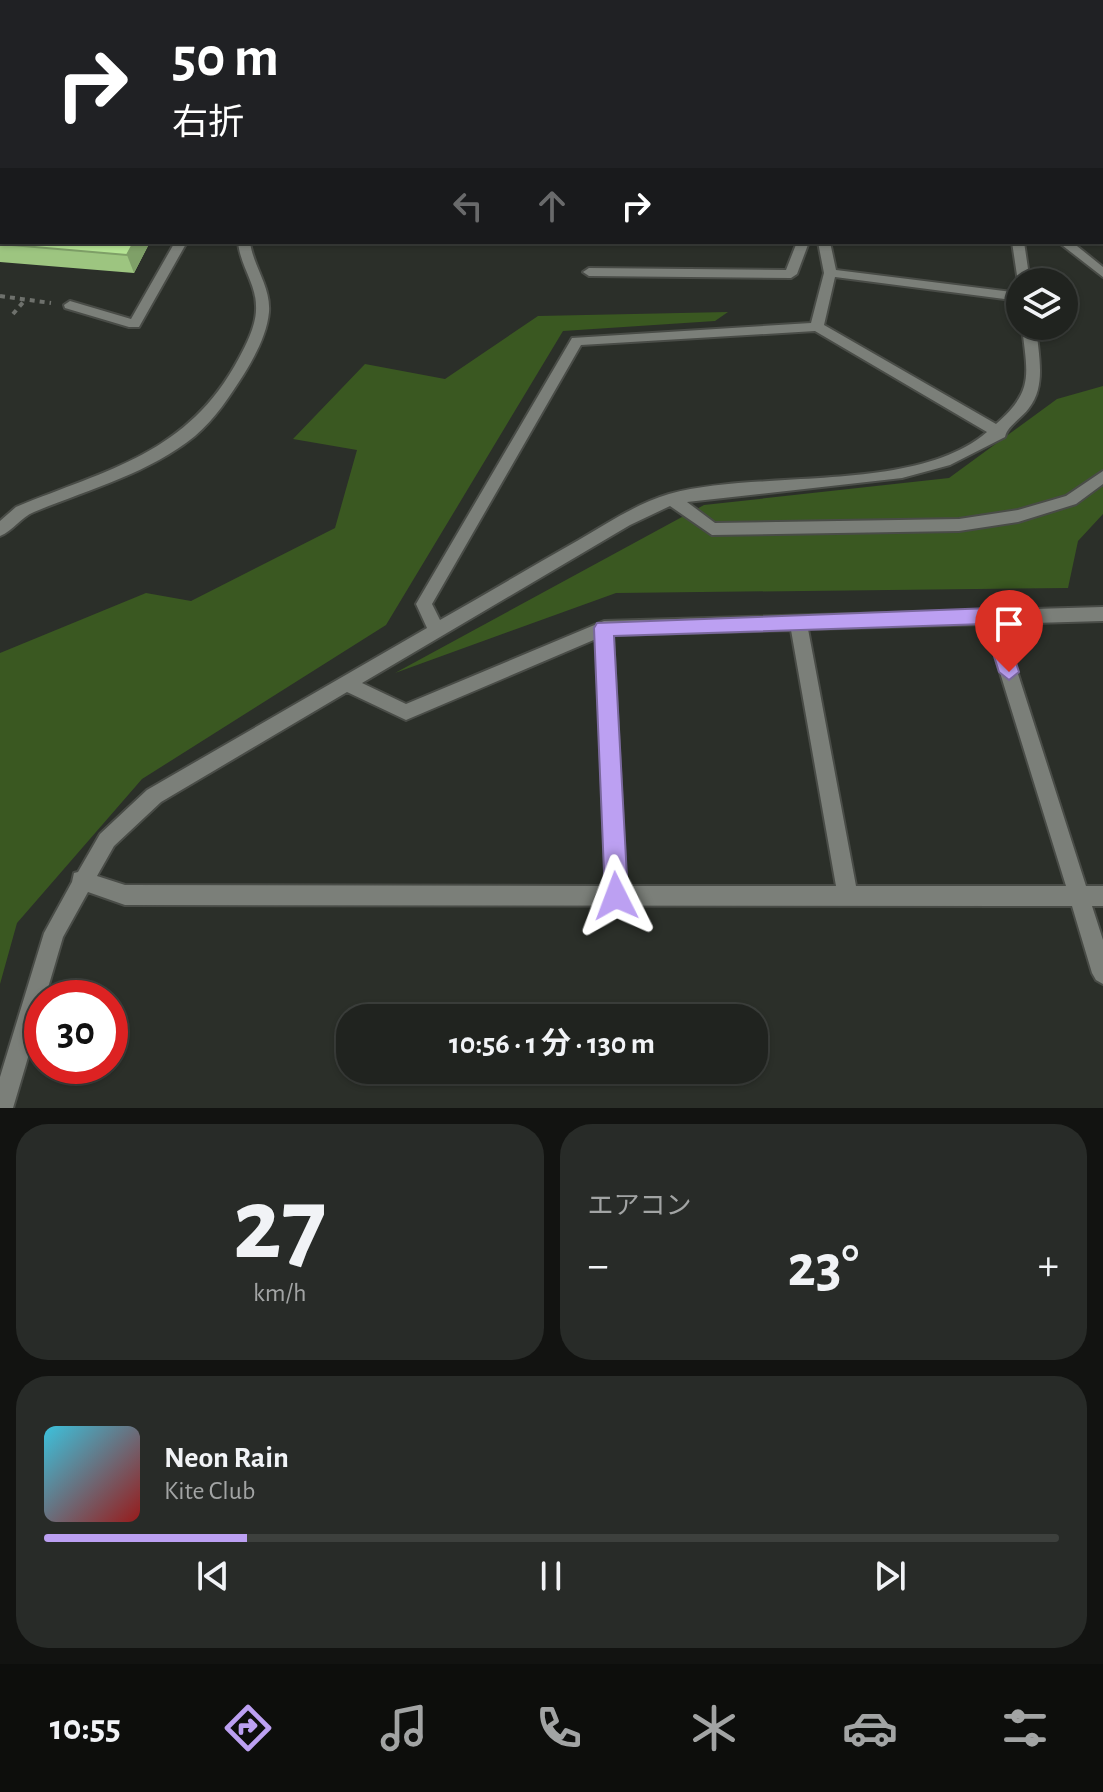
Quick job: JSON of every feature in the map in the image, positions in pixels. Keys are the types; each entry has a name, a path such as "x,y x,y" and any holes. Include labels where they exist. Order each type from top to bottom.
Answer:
{"street":[{"path":"70,305 134,324 180,244"},
{"path":"0,530 21,511 179,441 216,405 246,357 262,317 263,291 244,254 244,244"},
{"path":"589,272 791,274 802,244"},
{"path":"817,327 830,273 824,244"},
{"path":"1018,244 1022,268"},
{"path":"1067,244 1103,273"},
{"path":"830,273 1006,295"},
{"path":"437,631 424,604 577,341 817,327 1000,433"},
{"path":"2,1108 54,933 81,880 107,840 154,796 624,521 672,499 908,472 952,462 1000,433 1028,400 1033,368 1030,340"},
{"path":"672,499 712,529 959,525 1018,516 1071,500 1103,476"},
{"path":"347,684 406,712 604,628 1103,614"},
{"path":"991,616 1103,973"},
{"path":"798,622 848,896"},
{"path":"604,628 616,896"},
{"path":"81,880 125,895 1103,896"}],"path":[{"path":"0,296 70,305"},
{"path":"13,314 25,299"}],"green space":[{"path":"728,312 715,321 563,331 386,625 142,779 17,923 0,984 0,653 146,593 191,601 335,528 357,450 293,439 365,364 445,379 538,316"},
{"path":"1103,386 1103,514 1078,541 1068,588 616,593 395,673 704,505 949,478 1057,399"}],"building":[{"path":"0,244 133,244 127,255"}],"route":[{"path":"616,896 604,628 991,616 1009,672"}]}
